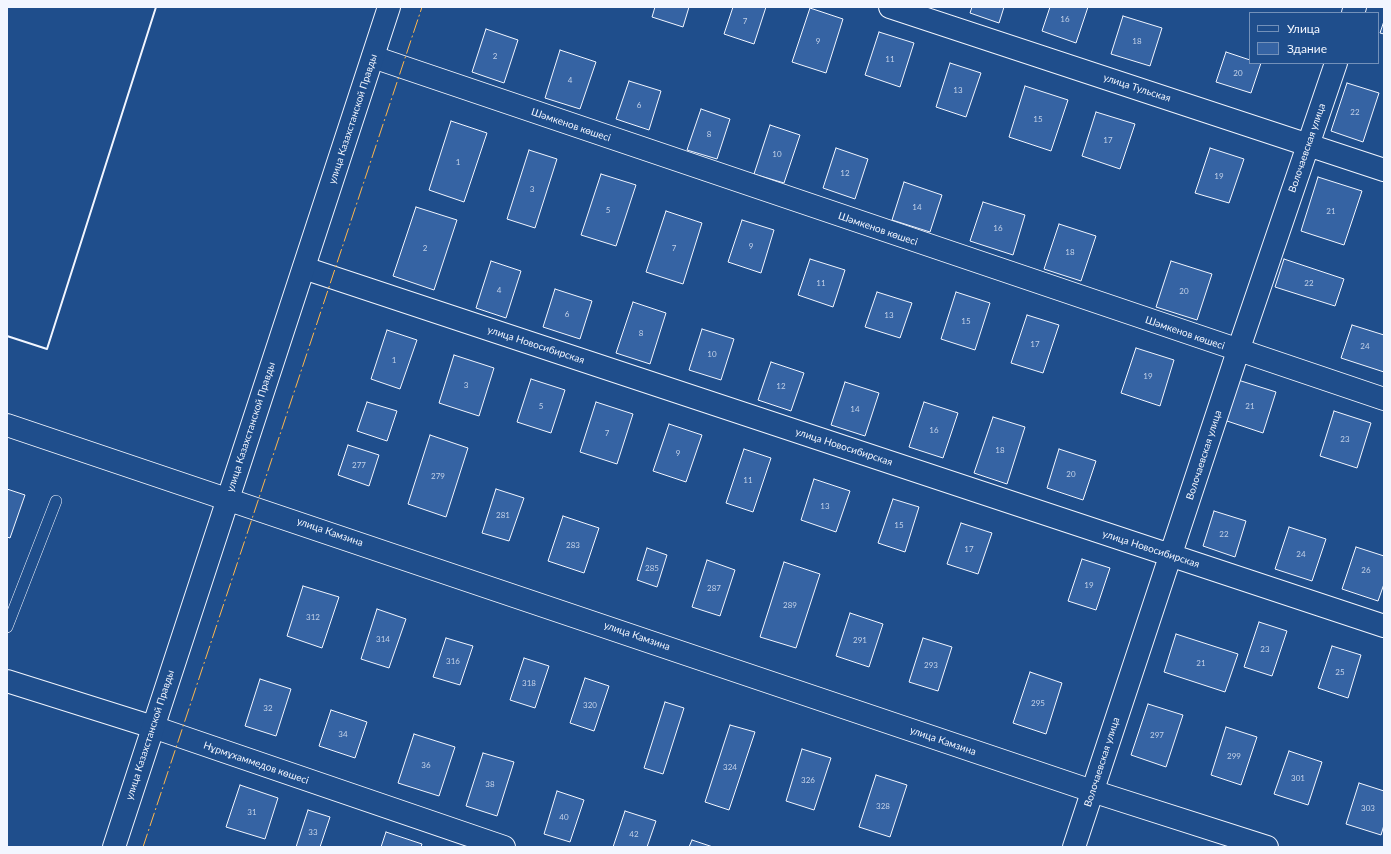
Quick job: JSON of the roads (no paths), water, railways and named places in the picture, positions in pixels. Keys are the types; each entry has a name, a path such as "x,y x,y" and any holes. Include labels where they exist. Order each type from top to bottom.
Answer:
{"street":[{"name":"улица Казахстанской Правды","path":"114,847 389,7"},
{"name":"улица Тульская","path":"890,7 1384,170"},
{"name":"Шәмкенов көшесі","path":"373,57 1238,351 1384,399"},
{"name":"Волочаевская улица","path":"1074,847 1172,556 1238,351 1336,64"},
{"name":"улица Новосибирская","path":"304,268 1384,626"},
{"name":"улица Камзина","path":"7,425 228,498 1092,791 1267,847"},
{"name":"Нұрмұхаммедов көшесі","path":"7,681 153,727 504,847"}],"lane":[{"path":"7,627 56,501"}]}
